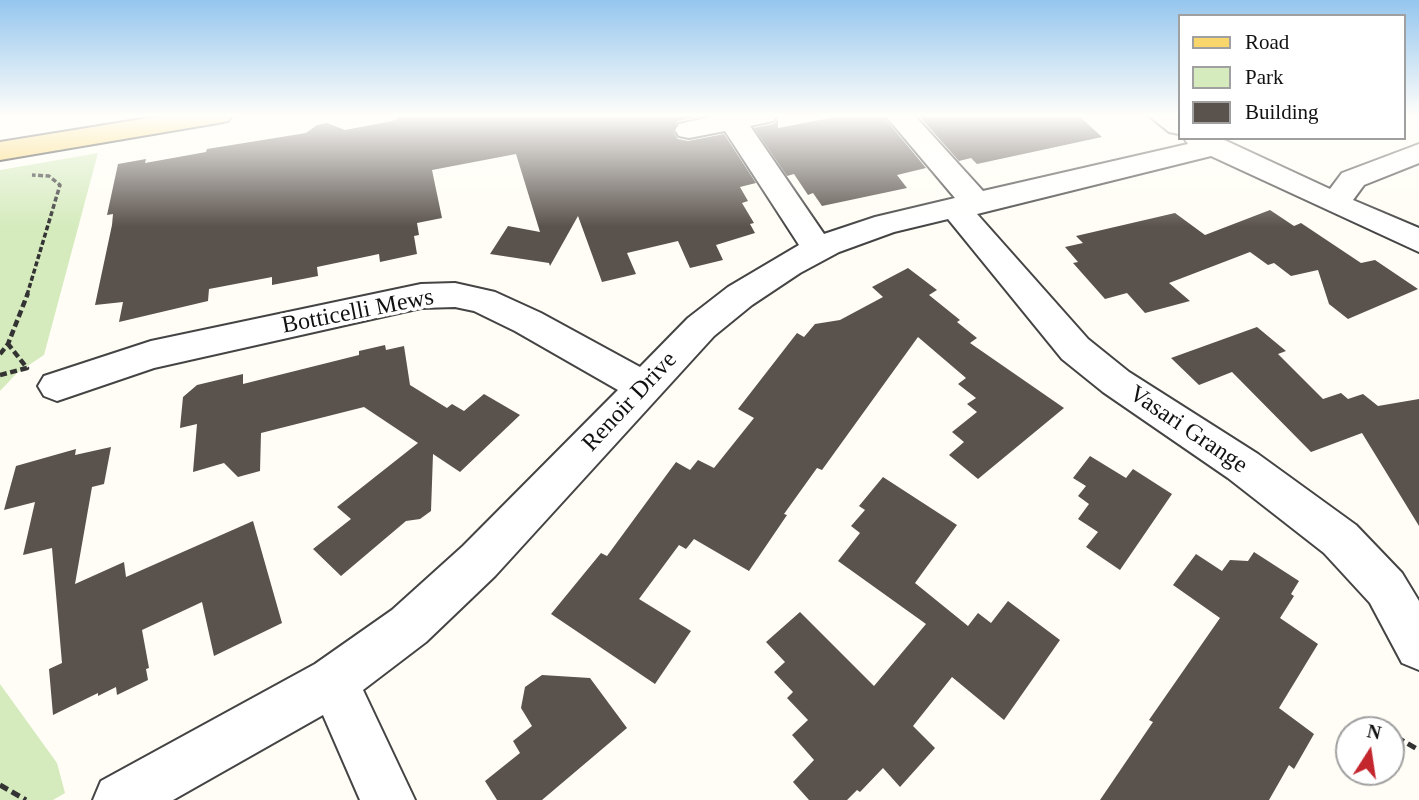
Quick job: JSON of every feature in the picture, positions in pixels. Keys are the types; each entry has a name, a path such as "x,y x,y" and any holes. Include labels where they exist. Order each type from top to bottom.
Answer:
{"street":[{"path":"753,152 818,250"},
{"name":"Vasari Grange","path":"927,152 1075,349 1116,382 1243,466 1340,539 1386,588 1419,646"},
{"name":"Renoir Drive","path":"120,800 332,682 409,626 479,561 701,327 740,296 788,265 818,250 886,224 967,206 1171,152"},
{"path":"1226,152 1419,241"},
{"path":"1335,203 1353,179 1419,153"},
{"name":"Botticelli Mews","path":"57,386 151,355 421,296 455,295 483,301 528,322 645,387"},
{"path":"332,682 388,800"}],"path":[{"path":"0,354 8,344 27,296 60,185 55,178 49,176 23,177"},
{"path":"0,375 27,368 8,344"},
{"path":"0,785 26,800"}],"green space":[{"path":"98,153 44,355 17,373 0,391 0,170"},
{"path":"0,684 57,763 65,793 53,800 0,800"}],"building":[{"path":"204,152 736,152 756,183 740,187 748,201 742,203 754,223 750,224 755,233 716,245 723,260 690,268 678,241 627,253 636,274 602,282 578,216 550,266 549,263 490,254 508,226 540,232 516,154 432,170 442,218 417,223 419,235 414,236 417,254 380,262 379,254 317,267 318,276 272,285 272,277 209,289 208,301 119,322 123,302 95,305 112,225 113,214 107,215 118,164 146,159 145,163"},
{"path":"771,152 913,152 926,168 897,175 907,188 822,206 813,193 808,195 794,174 787,176"},
{"path":"951,152 1031,152 977,164 971,158 959,161"},
{"path":"1270,210 1294,226 1301,223 1361,263 1375,260 1418,289 1348,319 1329,304 1318,270 1291,276 1274,263 1268,265 1250,252 1169,283 1190,301 1145,313 1127,293 1105,299 1073,263 1078,262 1065,247 1083,243 1076,236 1175,213 1205,235"},
{"path":"908,268 937,290 929,295 977,338 970,343 1064,408 978,479 949,455 964,442 952,432 977,412 967,404 976,398 958,384 966,378 918,337 822,470 817,468 784,514 787,515 749,571 694,539 686,549 679,545 639,599 691,631 655,684 551,614 601,553 607,556 676,462 690,470 698,460 714,468 754,418 738,409 797,333 804,337 815,324 840,320 883,297 872,287"},
{"path":"1257,327 1286,351 1278,354 1323,399 1341,393 1348,399 1363,394 1378,406 1419,399 1419,526 1362,433 1311,452 1232,372 1199,385 1171,358"},
{"path":"385,345 386,350 404,346 410,385 447,408 452,404 464,411 484,394 520,415 460,472 433,454 431,511 420,519 406,521 341,576 313,549 351,519 337,507 418,443 364,407 261,433 260,471 238,477 224,463 193,472 197,424 180,428 183,397 197,385 243,374 243,384 359,355 359,351"},
{"path":"111,447 104,484 92,487 75,584 124,562 126,577 253,521 282,623 214,656 202,602 142,630 149,668 146,669 148,680 117,695 116,687 98,696 98,693 53,715 49,669 62,663 52,548 23,555 35,502 4,510 16,466 76,449 75,455"},
{"path":"1090,456 1126,478 1133,469 1172,494 1120,570 1086,547 1098,532 1078,519 1089,504 1078,496 1086,486 1073,478"},
{"path":"883,477 957,525 915,583 968,626 978,613 991,623 1008,601 1060,640 1004,720 952,677 913,726 935,748 900,787 883,768 860,792 857,790 847,800 809,800 793,782 814,760 792,735 808,720 787,698 793,692 774,672 785,662 766,642 800,612 874,686 926,624 838,561 860,533 851,526 865,510 859,506"},
{"path":"1254,552 1299,581 1291,594 1294,596 1280,618 1318,644 1279,708 1314,734 1294,769 1289,765 1269,800 1100,800 1153,722 1149,720 1220,618 1173,585 1196,554 1222,571 1230,560 1248,561"},
{"path":"542,675 590,678 627,728 542,800 497,800 485,781 520,753 513,741 532,726 521,708 525,687"}]}
